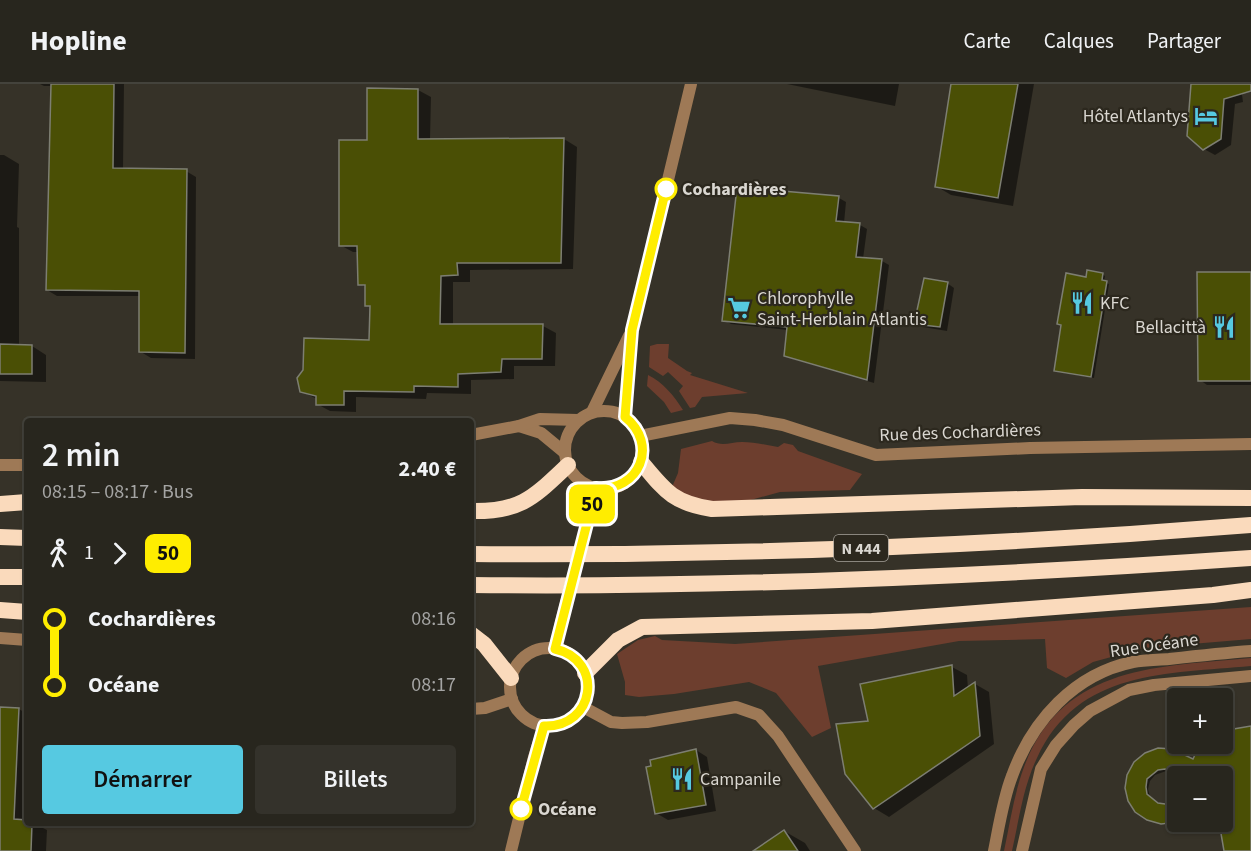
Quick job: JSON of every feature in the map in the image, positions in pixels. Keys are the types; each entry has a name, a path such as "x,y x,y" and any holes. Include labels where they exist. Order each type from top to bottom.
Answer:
{"highway":[{"path":"474,511 492,512 522,504 543,488 566,458"},
{"path":"641,462 663,489 676,499 689,505 712,509 1082,497 1251,498"},
{"path":"0,504 24,502"},
{"name":"N 444","path":"474,554 709,552 934,545 1251,525"},
{"path":"0,537 24,538"},
{"name":"N 444","path":"474,585 664,585 944,577 1251,558"},
{"path":"0,577 24,577"},
{"path":"585,673 618,640 642,627 872,621 1213,595 1251,590"},
{"path":"0,610 24,612"},
{"path":"474,636 484,644 511,678"}],"street":[{"path":"625,417 632,330 691,84"},
{"path":"592,412 632,330"},
{"path":"519,426 541,433 566,458 579,480 596,488 612,488 627,481 638,469 643,453 640,436 637,428 625,417 609,411 592,412 578,420 568,434 566,458"},
{"name":"Rue des Cochardières","path":"640,436 730,418 783,425 876,455 1030,448 1251,444"},
{"path":"474,434 519,426 540,419 578,420"},
{"path":"0,465 24,465"},
{"path":"555,649 596,488"},
{"path":"0,638 24,640"},
{"path":"555,649 573,657 585,673 588,690 583,707 566,722 544,726 524,717 512,699 511,678 518,663 538,650 555,649"},
{"name":"Rue Océane","path":"994,851 1011,777 1027,741 1042,719 1078,685 1104,671 1133,662 1251,651"},
{"path":"1022,851 1041,769 1056,745 1090,711 1129,690 1155,685 1251,676"},
{"path":"474,709 485,708 512,699"},
{"path":"583,707 611,722 622,723 647,722 736,707 759,715 778,736 855,851"},
{"path":"511,851 544,726"}],"shaded area":[{"path":"669,344 668,358 692,373 690,375 748,393 702,397 695,407 690,408 679,391 683,386 668,372 663,376 649,367 650,346"},
{"path":"648,375 668,390 683,410 671,413 664,402 647,386"},
{"path":"712,441 723,444 751,442 778,447 784,443 793,445 798,451 862,474 850,490 780,492 747,501 711,501 691,498 672,487 678,473 681,449"},
{"path":"1251,607 1251,639 1144,648 1093,662 1066,678 1047,668 1045,639 959,641 818,666 831,728 812,737 776,693 749,682 674,694 639,697 625,695 625,682 617,654 638,640 655,636 662,640 735,644"},
{"path":"1251,658 1251,666 1188,671 1128,682 1101,692 1076,707 1055,729 1037,758 1025,792 1012,851 1004,851 1024,767 1041,733 1063,708 1089,690 1118,677 1182,664"}],"building":[{"path":"51,84 114,84 113,168 187,169 185,353 139,352 139,291 46,290"},
{"path":"951,84 1018,84 998,198 935,187"},
{"name":"Hôtel Atlantys","path":"1191,84 1251,84 1251,91 1224,99 1221,139 1203,150 1187,136"},
{"path":"367,88 418,89 418,139 564,138 561,263 457,263 458,275 441,276 440,324 543,324 542,359 502,359 501,372 458,374 458,387 414,386 414,392 344,391 344,405 316,405 316,396 300,392 297,378 303,370 304,338 369,340 370,306 365,306 365,285 358,285 357,246 339,246 339,140 367,140"},
{"path":"737,187 839,196 836,221 860,223 856,257 882,259 867,380 784,356 787,327 722,321"},
{"name":"KFC","path":"1087,270 1103,273 1102,280 1107,281 1091,377 1054,371 1061,325 1057,324 1066,273 1086,277"},
{"name":"Bellacittà","path":"1197,272 1251,272 1251,381 1198,381"},
{"path":"924,278 948,282 940,327 914,324"},
{"path":"0,344 32,345 32,374 0,374"},
{"path":"952,665 954,696 975,682 980,736 873,809 845,774 836,724 868,721 860,684"},
{"path":"0,707 19,708 14,819 24,820 24,826 32,826 31,851 0,851"},
{"path":"1251,726 1251,851 1224,851 1221,832 1233,832 1233,766 1167,766 1167,770 1158,770 1147,779 1147,794 1158,803 1167,803 1167,823 1147,820 1135,812 1128,801 1125,788 1127,775 1134,762 1145,753 1158,748 1167,749 1167,754 1182,754 1193,759 1195,754 1233,754 1233,729"},
{"path":"696,749 706,805 655,814 646,767 651,766 650,760"},
{"path":"784,830 798,851 753,851"}],"bus line":[{"name":"50","path":"521,809 544,726 559,725 573,718 583,707 586,699 588,682 582,667 573,657 555,649 596,488 612,488 627,481 633,476 641,462 643,453 640,436 637,428 625,417 632,330 666,189"}],"place":[{"name":"Hôtel Atlantys","path":"1206,116"},
{"name":"Cochardières","path":"666,189"},
{"name":"KFC","path":"1082,303"},
{"name":"Chlorophylle Saint-Herblain Atlantis","path":"739,308"},
{"name":"Bellacittà","path":"1224,327"},
{"name":"Campanile","path":"682,779"},
{"name":"Océane","path":"521,809"}]}
